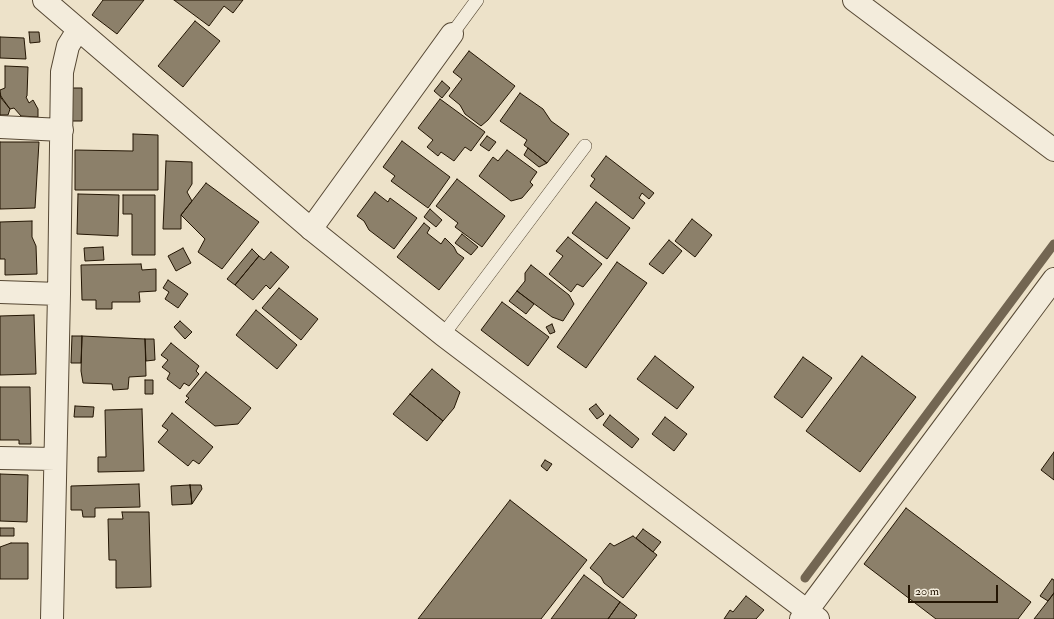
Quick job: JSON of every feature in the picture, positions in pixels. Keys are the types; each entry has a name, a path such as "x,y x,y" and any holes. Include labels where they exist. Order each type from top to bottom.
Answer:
{"street":[{"path":"44,0 311,229 443,335 809,616 1054,279"},
{"path":"854,0 1054,150"},
{"path":"52,619 62,72 68,46 78,30"},
{"path":"311,229 452,34"},
{"path":"0,127 62,130"},
{"path":"0,292 59,294"},
{"path":"0,458 55,459"}],"lane":[{"path":"452,34 477,0"},
{"path":"443,335 585,146"}],"building":[{"path":"103,0 144,0 117,34 92,15"},
{"path":"174,0 243,0 233,13 224,6 209,26"},
{"path":"195,21 220,41 183,87 158,66"},
{"path":"29,32 39,32 40,42 30,43"},
{"path":"0,37 24,38 26,59 0,58"},
{"path":"469,51 515,86 488,120 481,126 465,114 460,105 449,96 462,79 453,72"},
{"path":"5,66 28,67 26,97 29,103 33,100 38,109 38,117 21,116 14,108 10,109 1,98 0,90 5,88"},
{"path":"442,81 450,88 442,98 434,91"},
{"path":"70,88 82,88 82,121 70,121"},
{"path":"520,93 543,109 551,121 569,134 547,163 524,145 527,140 500,121"},
{"path":"0,95 10,109 8,115 0,115"},
{"path":"440,99 485,132 471,151 465,147 454,161 441,152 438,156 427,147 433,140 418,128"},
{"path":"133,134 158,135 158,190 75,190 75,150 133,151"},
{"path":"487,136 496,142 489,151 480,145"},
{"path":"402,141 450,177 428,208 391,181 395,176 383,167"},
{"path":"0,142 39,142 35,208 0,209"},
{"path":"528,148 547,163 539,167 524,155"},
{"path":"507,150 537,172 530,182 533,185 522,198 511,201 479,176 493,157 498,161"},
{"path":"606,156 654,193 649,199 642,193 639,198 645,203 633,219 590,186 595,179 591,176"},
{"path":"166,161 192,162 192,184 187,192 192,201 181,215 181,229 163,229"},
{"path":"457,179 505,216 482,247 455,227 458,223 436,206"},
{"path":"206,183 259,222 222,269 198,252 205,239 181,215"},
{"path":"375,192 388,202 390,198 417,218 394,249 369,230 364,221 357,216"},
{"path":"78,194 119,195 118,236 77,234"},
{"path":"123,195 155,195 155,255 132,255 132,214 123,214"},
{"path":"596,202 630,228 607,259 572,233"},
{"path":"430,209 442,220 436,227 424,217"},
{"path":"692,219 712,235 695,257 675,241"},
{"path":"32,221 32,237 36,246 37,274 5,275 5,259 0,259 0,222"},
{"path":"424,223 430,228 427,233 441,244 445,238 454,247 457,253 464,258 439,290 397,257"},
{"path":"462,234 478,247 471,255 455,243"},
{"path":"568,237 602,264 583,287 577,284 571,292 549,274 563,256 556,251"},
{"path":"669,240 682,251 663,274 649,264"},
{"path":"103,247 104,260 85,261 84,248"},
{"path":"183,248 191,263 176,271 168,256"},
{"path":"252,249 259,256 235,285 227,279"},
{"path":"271,252 289,267 270,289 266,285 253,300 235,285 259,256 264,260"},
{"path":"617,262 647,283 586,368 557,347"},
{"path":"141,264 142,270 156,269 156,291 139,292 140,302 112,302 112,309 96,309 96,300 82,300 81,265"},
{"path":"531,265 569,295 574,304 563,321 552,317 517,291 525,281 525,273"},
{"path":"168,280 188,294 178,308 165,299 169,292 163,288"},
{"path":"279,288 318,319 301,340 262,308"},
{"path":"517,291 534,304 526,314 509,301"},
{"path":"502,302 549,337 528,366 481,330"},
{"path":"256,310 297,345 277,369 236,335"},
{"path":"34,315 36,374 0,375 0,316"},
{"path":"180,321 192,332 185,339 174,327"},
{"path":"552,324 555,332 550,334 546,327"},
{"path":"72,336 82,336 81,363 71,363"},
{"path":"82,336 145,339 146,376 129,377 128,389 113,390 112,384 83,383 81,371"},
{"path":"145,339 154,339 155,360 146,361"},
{"path":"171,343 199,366 196,371 199,374 189,386 184,383 180,389 167,379 170,373 162,367 168,360 161,355"},
{"path":"655,356 694,387 677,409 637,379"},
{"path":"862,356 916,397 860,472 806,431"},
{"path":"803,357 832,378 802,418 774,397"},
{"path":"432,369 460,392 454,408 443,421 410,394"},
{"path":"206,372 251,408 238,424 215,426 185,402 189,398 186,396"},
{"path":"145,380 153,380 153,394 145,394"},
{"path":"0,387 30,387 31,444 19,444 19,440 0,440"},
{"path":"410,394 443,421 427,441 393,414"},
{"path":"596,404 604,414 597,419 589,409"},
{"path":"75,406 94,407 93,417 74,417"},
{"path":"142,409 144,471 98,472 98,457 106,457 105,410"},
{"path":"172,413 213,447 199,464 193,460 188,466 158,442 168,430 162,426"},
{"path":"610,415 639,439 632,448 603,425"},
{"path":"665,417 687,434 674,451 652,434"},
{"path":"1054,452 1054,480 1041,470"},
{"path":"545,460 552,464 547,471 541,466"},
{"path":"0,474 28,475 27,522 0,521"},
{"path":"139,484 140,507 95,508 95,517 83,517 82,510 71,510 71,486"},
{"path":"190,485 192,504 172,505 171,486"},
{"path":"190,485 201,485 202,489 192,504"},
{"path":"510,500 587,560 541,619 418,619"},
{"path":"906,508 1031,602 1018,619 936,619 864,564"},
{"path":"122,512 149,512 151,587 116,588 116,560 109,560 108,519 123,519"},
{"path":"0,528 14,528 14,536 0,536"},
{"path":"643,529 661,542 653,552 636,538"},
{"path":"633,536 657,555 623,598 604,583 601,577 590,568 610,543 614,546"},
{"path":"11,543 28,543 28,579 0,579 0,547"},
{"path":"584,575 620,602 608,619 551,619"},
{"path":"1052,579 1054,580 1054,593 1048,601 1040,596"},
{"path":"1054,593 1054,619 1034,619 1048,601"},
{"path":"746,596 764,610 756,619 724,619 730,610 733,612"},
{"path":"620,602 637,615 634,619 608,619"}],"waterway":[{"path":"805,578 1054,244"}]}
